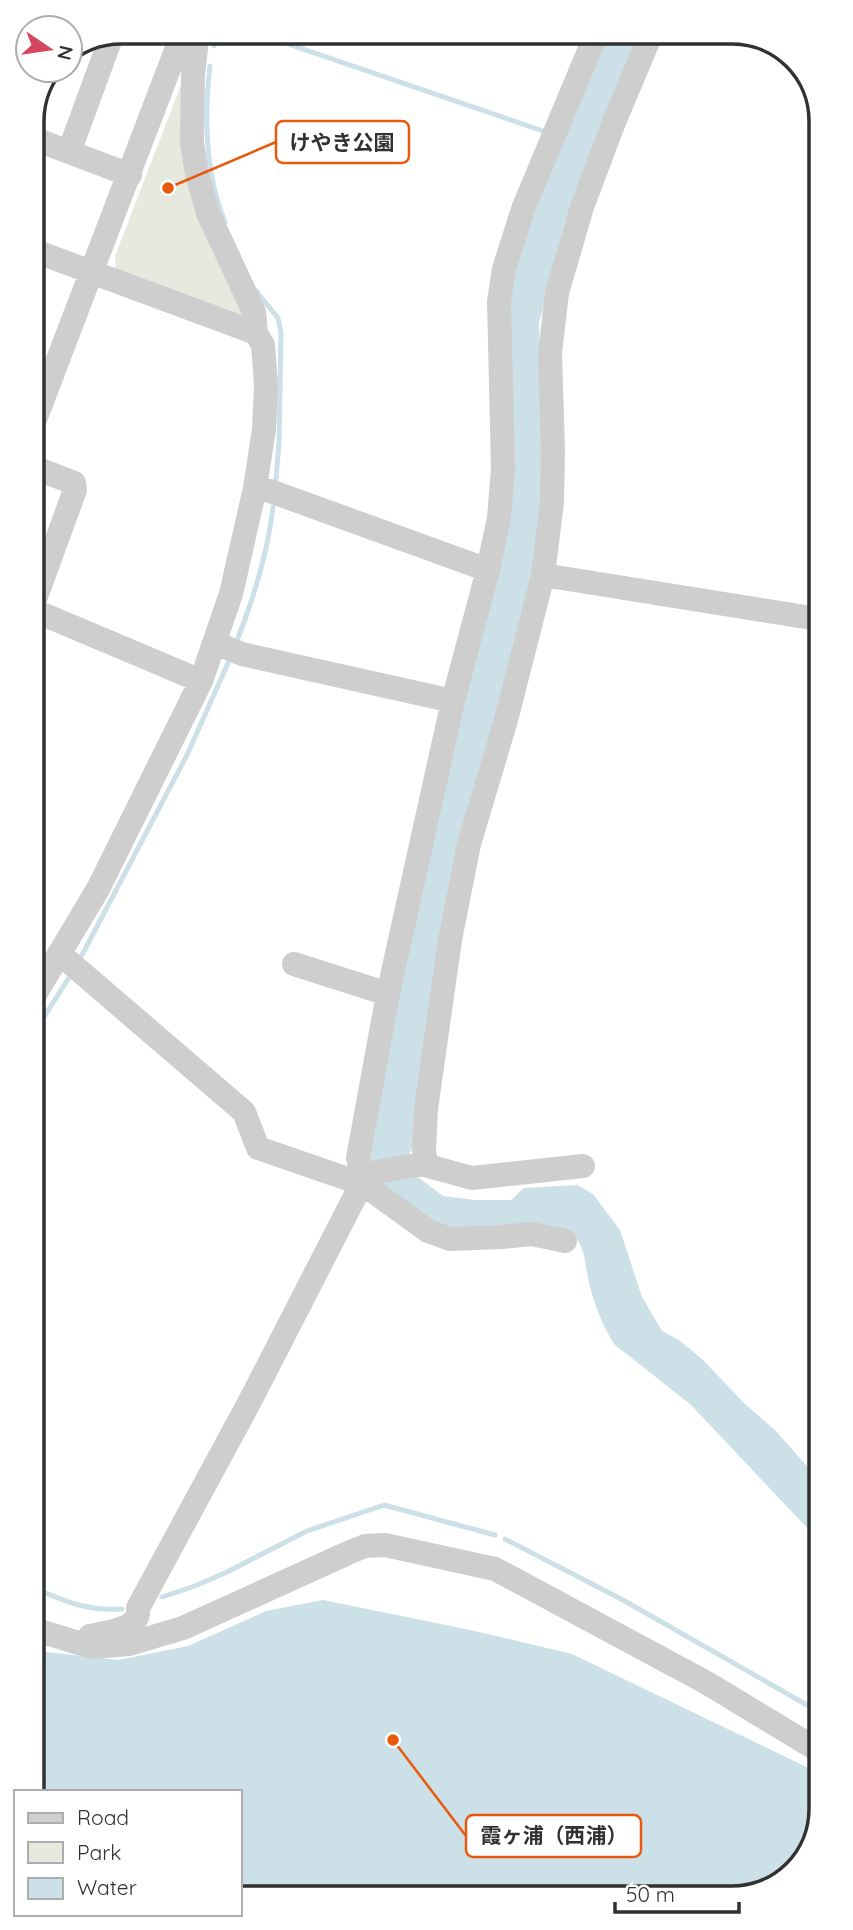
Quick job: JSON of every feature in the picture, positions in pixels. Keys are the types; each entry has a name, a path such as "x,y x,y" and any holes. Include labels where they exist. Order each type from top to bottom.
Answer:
{"street":[{"path":"44,396 178,44"},
{"path":"44,980 104,877 201,681 231,594 255,488 264,429 266,386 263,345 256,333 254,312 208,213 197,174 192,143 196,49 190,44"},
{"path":"565,1241 532,1234 450,1239 428,1231 385,1202 358,1158 388,994 453,701 488,570 502,494 499,300 504,269 523,209 592,44"},
{"path":"419,1165 424,1150 426,1109 450,940 469,844 506,720 543,575 552,502 550,353 557,293 582,207 647,44"},
{"path":"69,152 108,45"},
{"path":"44,143 130,175"},
{"path":"44,254 256,333"},
{"path":"44,471 74,483 75,490 44,577"},
{"path":"255,488 270,491 488,570"},
{"path":"543,575 809,618"},
{"path":"44,613 201,681"},
{"path":"215,643 242,654 453,701"},
{"path":"60,954 244,1112 258,1148 348,1180 419,1165 472,1178 583,1166"},
{"path":"294,964 388,994"},
{"path":"69,1641 108,1632 136,1621 139,1616 138,1608 370,1176"},
{"path":"44,1633 92,1647 129,1644 233,1607 365,1546 385,1545 495,1569 707,1683 809,1745"}],"green space":[{"path":"186,72 186,160 238,290 243,319 116,272 115,256"}],"water":[{"path":"600,44 636,44 565,222 539,323 543,481 538,544 413,1146 408,1158 414,1174 443,1196 511,1200 524,1188 577,1185 593,1194 620,1230 642,1297 662,1331 679,1340 702,1359 745,1404 775,1430 809,1468 809,1530 690,1404 615,1345 598,1312 583,1251 574,1235 457,1229 427,1220 375,1180 366,1162 403,956 498,558 505,314 521,236"},
{"path":"323,1600 572,1654 809,1768 809,1820 801,1844 787,1864 779,1870 767,1878 743,1886 242,1886 242,1790 44,1790 44,1651 118,1660 188,1646 266,1611"}],"waterway":[{"path":"288,44 546,132"},
{"path":"210,66 208,145 213,184 225,222"},
{"path":"256,291 278,318 281,333 276,479"},
{"path":"238,638 260,574 273,507"},
{"path":"82,955 187,755 228,663"},
{"path":"44,1017 68,979"},
{"path":"162,1597 227,1572 307,1531 384,1505 495,1535"},
{"path":"505,1539 623,1600 809,1706"},
{"path":"44,1592 88,1607 122,1609"}],"place":[{"name":"けやき公園","path":"168,188"},
{"name":"霞ヶ浦（西浦）","path":"393,1740"}]}
